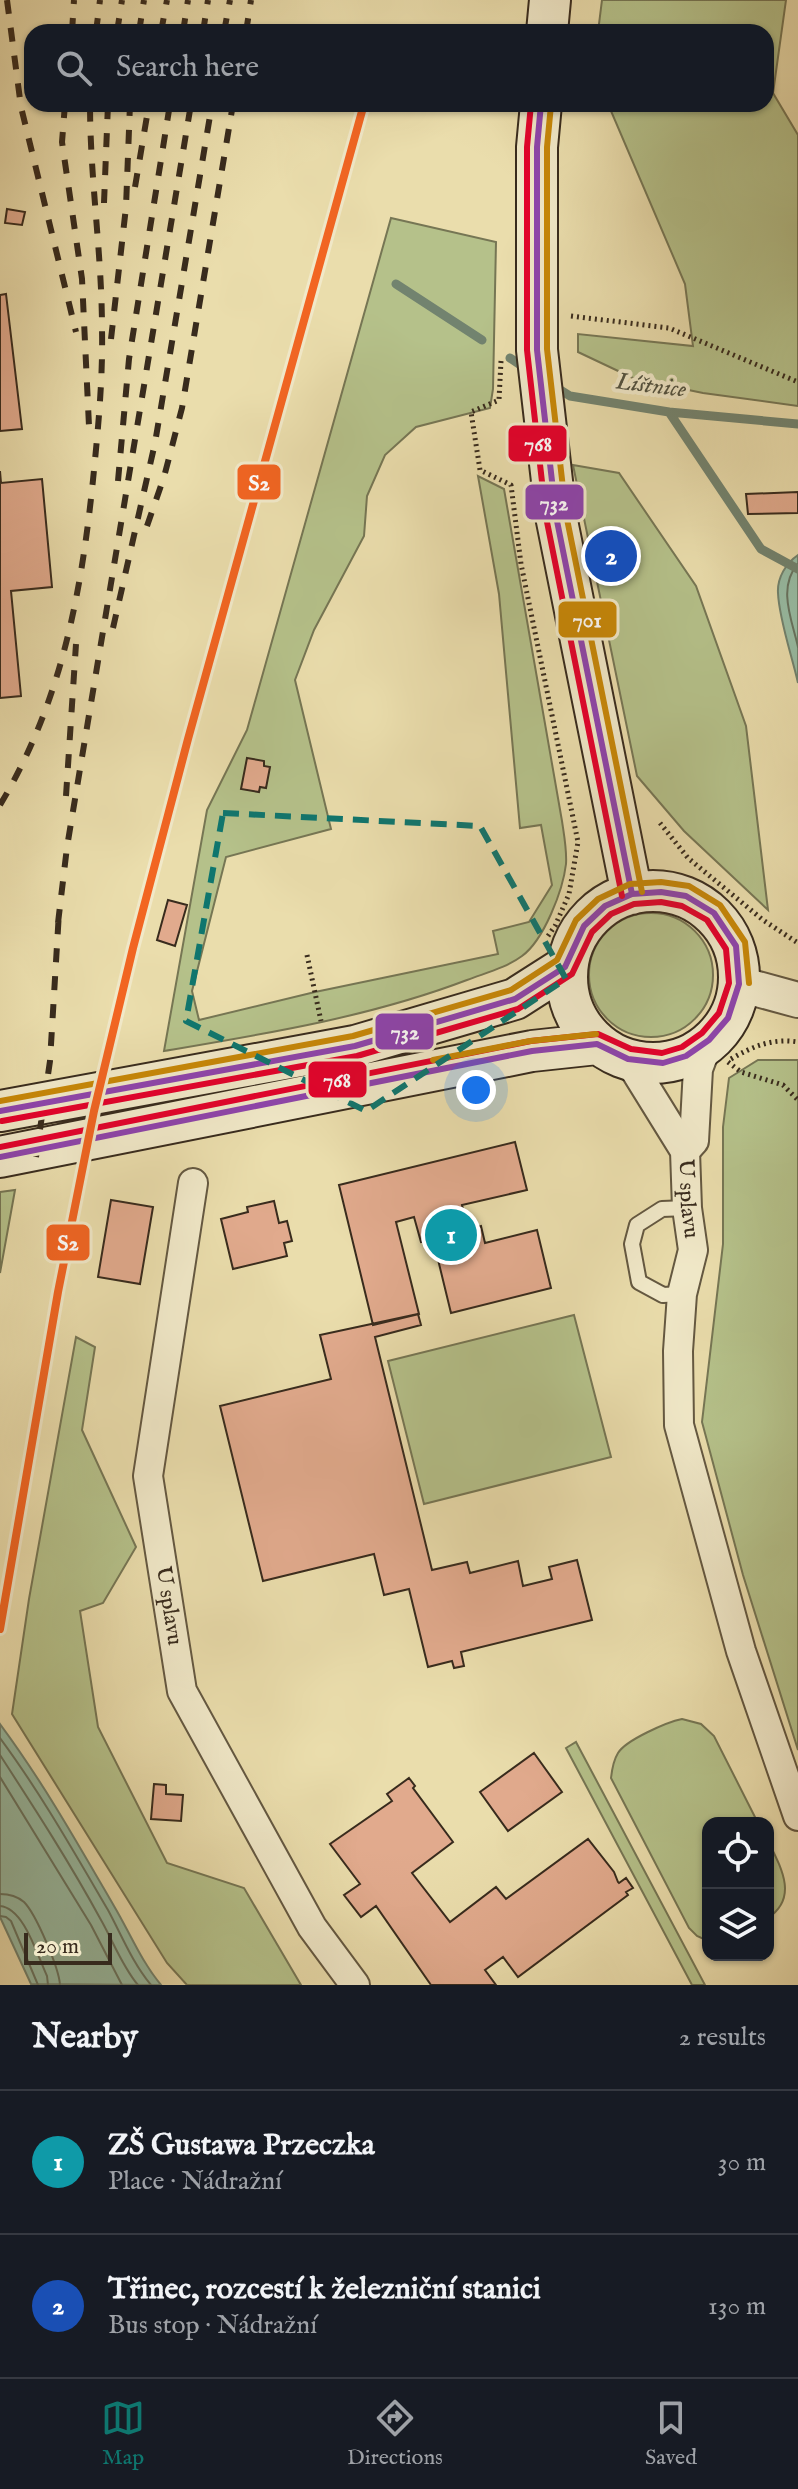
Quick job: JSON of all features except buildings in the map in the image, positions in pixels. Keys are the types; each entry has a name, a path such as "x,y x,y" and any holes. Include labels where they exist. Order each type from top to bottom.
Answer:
{"main road":[{"path":"548,24 550,0"},
{"path":"540,112 537,147 536,331 556,516 632,894"},
{"path":"0,1111 355,1046 515,999 553,956 605,906 632,894 661,892 686,896 714,913 736,946 739,984 719,1057 686,1056 663,1063 612,1052 532,1051 0,1157"},
{"path":"553,956 580,1021 612,1052"}],"street":[{"path":"739,984 798,1000"},
{"name":"U splavu","path":"612,1052 685,1151 687,1208 693,1250 682,1294 678,1351 679,1425 741,1651 798,1816"},
{"path":"685,1151 694,1141 698,1069 719,1057"},
{"name":"U splavu","path":"193,1183 148,1476 182,1691 312,1927 355,1985"}],"lane":[{"path":"682,1294 663,1295 639,1282 632,1244 637,1225 662,1209 687,1208"}],"path":[{"path":"536,331 669,328 798,382"},
{"path":"660,823 688,858 763,920 798,943"},
{"path":"553,956 555,926 569,894 578,842"},
{"path":"307,955 323,1027"},
{"path":"719,1057 783,1040 798,1042"},
{"path":"719,1057 741,1072 783,1085 798,1100"}],"highlighted area":[{"path":"223,813 480,826 566,979 366,1111 186,1021"}],"shaded area":[{"path":"602,0 786,0 774,86 774,24 599,24"},
{"path":"774,95 798,135 798,406 703,393 635,379 578,352 578,334 693,346 685,284 611,112 774,112"},
{"path":"391,218 496,242 490,408 416,427 385,455 367,496 364,536 314,630 295,680 331,829 226,857 192,991 199,1020 498,954 493,931 529,922 552,885 541,825 520,828 499,594 478,476 504,489 564,837 566,864 561,887 538,939 522,956 502,967 430,993 355,1014 164,1051 207,810 247,730"},
{"path":"573,465 619,473 696,586 746,726 768,910 684,831 637,776"},
{"path":"651,913 675,918 695,931 708,951 713,975 708,999 695,1019 675,1032 651,1037 627,1032 607,1019 594,999 589,975 594,951 607,931 627,918"},
{"path":"758,1060 798,1060 798,1750 743,1575 702,1422 723,1244 723,1127 729,1078"},
{"path":"15,1190 0,1273 0,1192"},
{"path":"574,1315 611,1457 424,1504 388,1361"},
{"path":"76,1337 95,1347 82,1430 136,1547 103,1603 80,1611 98,1727 167,1863 244,1888 301,1985 187,1985 167,1963 12,1714 29,1599"},
{"path":"682,1719 701,1724 714,1736 755,1817 702,1817 702,1938 689,1928 611,1778 615,1759 622,1748"},
{"path":"576,1742 705,1985 692,1985 566,1748"},
{"path":"774,1854 782,1872 785,1892 774,1913"}],"water":[{"path":"798,555 798,683 778,593 783,571"},
{"path":"0,1724 60,1814 161,1985 31,1984 0,1917"}],"waterway":[{"name":"Líštnice","path":"396,284 482,340"},
{"name":"Líštnice","path":"510,358 528,370"},
{"name":"Líštnice","path":"554,386 570,396 669,412 798,424"},
{"path":"669,412 761,549 798,569"}],"railway":[{"path":"7,0 21,107 76,332"},
{"path":"72,24 74,0"},
{"path":"97,24 100,0"},
{"path":"118,24 122,0"},
{"path":"140,24 144,0"},
{"path":"162,24 167,0"},
{"path":"184,24 188,0"},
{"path":"204,24 208,0"},
{"path":"226,24 230,0"},
{"path":"247,24 251,0"},
{"path":"64,112 62,142 82,279 89,426"},
{"path":"0,805 39,728 53,688 74,607 88,523 102,348 90,112"},
{"path":"104,203 108,112"},
{"path":"111,339 126,207 130,112"},
{"path":"135,187 148,112"},
{"path":"118,481 129,359 169,112"},
{"path":"58,923 67,847 190,112"},
{"path":"113,628 155,443 211,112"},
{"path":"147,526 182,408 232,112"},
{"path":"66,796 76,644"},
{"path":"36,1157 50,1061 59,912"}],"transit line":[{"name":"S2","path":"0,1629 58,1292 94,1111 188,739 362,112"},
{"name":"768","path":"530,112 527,147 527,350 546,517 622,896"},
{"name":"732","path":"540,112 537,147 537,350 556,516 632,894"},
{"name":"701","path":"550,112 547,147 547,349 566,514 642,892"},
{"name":"701","path":"0,1101 353,1036 511,990 557,960 576,920 598,899 630,884 661,882 689,886 720,905 745,942 749,983"},
{"name":"732","path":"0,1111 355,1046 515,999 565,967 584,926 605,906 632,894 661,892 686,896 714,913 736,946 739,984 728,1018 709,1040 686,1056 663,1063 628,1059 597,1044 532,1051 0,1157"},
{"name":"768","path":"0,1147 531,1041 598,1034 631,1049 662,1053 682,1047 702,1033 719,1013 729,983 726,949 707,920 682,906 661,902 634,904 611,914 592,932 572,974 518,1009 357,1056 2,1121"},
{"name":"701","path":"433,1060 530,1041 596,1034"}],"place":[{"name":"Třinec, rozcestí k železniční stanici","path":"611,556"},
{"name":"ZŠ Gustawa Przeczka","path":"451,1235"}]}
